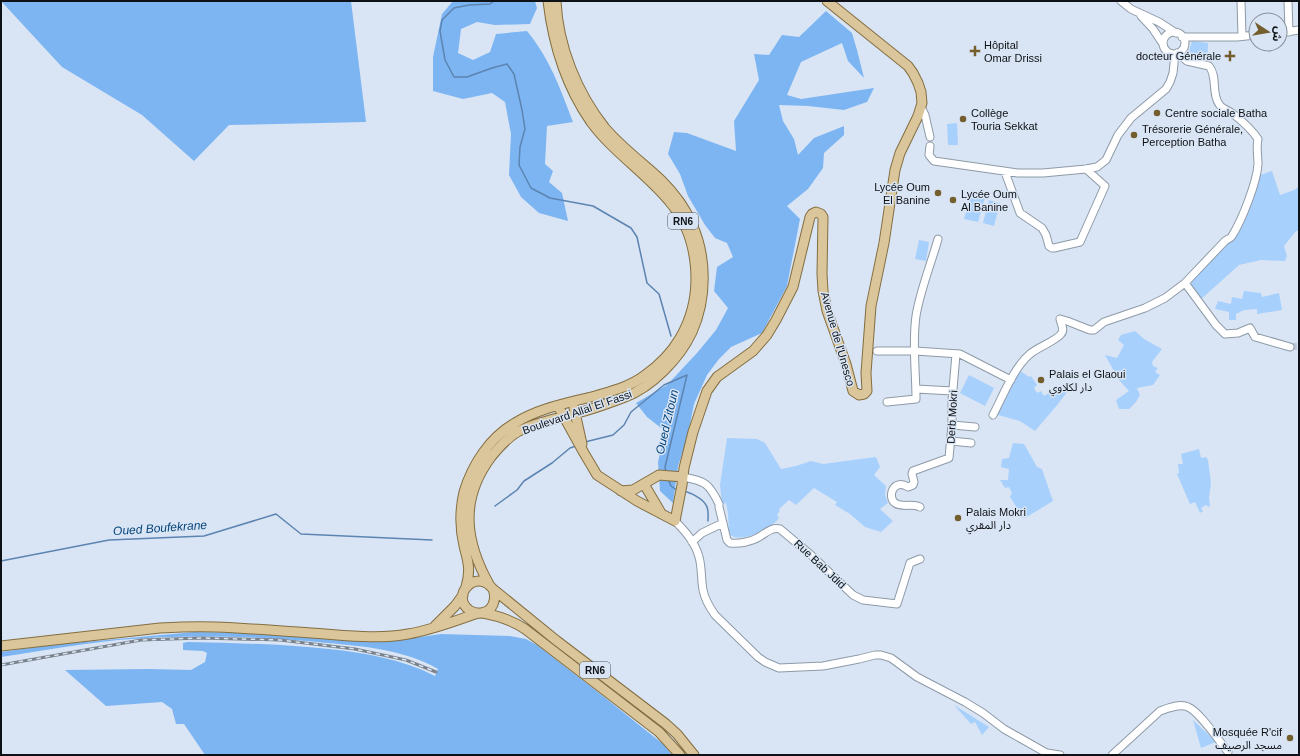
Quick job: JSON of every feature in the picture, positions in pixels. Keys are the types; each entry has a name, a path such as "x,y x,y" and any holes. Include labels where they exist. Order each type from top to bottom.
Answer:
{"main road":[{"name":"Boulevard Allal El Fassi","path":"466,586 470,570 464,545 461,516 464,494 473,470 488,446 504,430 520,420 558,406 621,389 640,379 654,369 680,338 693,305 696,286 696,266 689,225 682,205 674,194 660,180 592,123 568,82 558,53 551,23 548,1"},
{"name":"Boulevard Allal El Fassi","path":"556,1 559,28 568,61 574,76 597,117 625,152"},
{"name":"Avenue de l'Unesco","path":"675,521 680,498 680,479 706,392 717,377 753,351 767,334 784,307 793,287 810,217 814,212 820,212 823,217 822,274 824,300 846,364 852,391 859,395 864,394 868,388 866,373 873,350 873,298 884,243 897,162 918,116 922,99 920,87 911,70 827,1"},
{"name":"Boulevard Allal El Fassi","path":"689,225 696,234 703,270 704,286 697,318 692,332 683,348 668,367 652,381 627,397 534,425 509,438 495,452 487,463 475,485 469,517 472,543 480,568 491,588 557,641 666,724 677,734 694,755"},
{"path":"574,402 584,454"},
{"path":"558,406 597,475 637,501 675,521"},
{"name":"Rue Bab Jdid","path":"621,491 633,490 659,475 680,479"},
{"path":"644,484 661,513"},
{"name":"RN6","path":"491,588 483,581 474,582 466,586 462,595 466,608 470,611 506,618 525,629 659,732 680,755"},
{"path":"1,646 152,629 184,627 213,627 347,636 407,635 480,613 491,607 495,598 491,588"},
{"path":"432,628 445,617 462,595"}],"street":[{"path":"930,146 930,155 934,161 1005,172 1043,173 1086,169 1097,167 1104,162 1118,135 1131,118 1166,89 1173,73 1176,54 1183,48 1184,42 1180,35 1159,22 1139,13 1121,1"},
{"path":"1241,1 1242,36"},
{"path":"1288,1 1289,32 1299,30"},
{"path":"993,415 1021,363 1030,354 1057,338 1062,333 1063,330 1060,319 1090,330 1096,330 1104,322 1152,305 1173,293 1185,283 1225,241 1232,237 1253,188 1258,164 1256,147 1258,139 1255,134 1219,104 1214,74 1210,66 1187,61 1176,54 1167,51 1153,29 1139,13"},
{"path":"1163,44 1164,38 1173,33 1180,35 1248,36"},
{"path":"921,107 925,115 930,137"},
{"path":"1005,172 1020,213 1042,228 1049,246 1052,248 1080,242 1105,186 1086,169"},
{"path":"886,402 916,399 916,316 938,239"},
{"path":"1185,283 1216,325 1225,334 1238,333 1250,328 1255,337 1290,347"},
{"path":"873,350 956,354 1011,380"},
{"name":"Derb Mokri","path":"920,507 895,503 892,498 893,489 899,484 908,487 912,486 914,482 912,474 913,471 949,458 956,354"},
{"path":"916,389 953,391"},
{"path":"952,424 975,428"},
{"path":"951,441 971,442"},
{"name":"Rue Bab Jdid","path":"680,479 698,479 712,491 719,506 727,540 730,542 745,542 758,538 774,528 780,529 811,555 853,595 863,600 897,604 910,563 920,559"},
{"path":"675,521 692,542 699,557 703,590 710,608 715,615 765,662 779,668 816,666 875,655 886,656 896,661 922,680 983,713 1004,729 1048,754 1060,755"},
{"path":"692,542 702,533 723,523"},
{"path":"1112,755 1160,712 1167,709 1184,706 1189,707 1197,714 1228,752"}],"shaded area":[{"path":"1,1 351,1 366,122 229,125 194,161 142,115 62,67"},
{"path":"453,1 535,1 537,8 530,24 495,25 477,22 461,29 458,53 473,60 490,52 496,34 527,31 542,52 554,74 573,122 547,126 545,164 553,171 549,182 562,193 568,221 539,213 521,197 509,175 511,134 505,102 492,93 463,99 433,91 433,57 442,14"},
{"path":"826,11 852,33 864,78 848,61 842,43 801,62 787,95 801,99 874,88 867,102 844,110 808,106 779,105 783,121 794,139 798,155 814,138 844,126 844,135 824,153 823,168 808,189 787,206 800,219 787,286 762,333 731,347 719,359 707,375 694,404 687,439 678,466 673,503 660,491 658,462 665,431 647,417 636,403 667,385 716,330 728,308 714,291 717,267 733,257 727,243 715,238 705,225 688,196 680,174 668,154 674,132 687,133 736,151 734,121 759,80 754,54 769,55 782,35 799,37"},
{"path":"1192,41 1208,43 1207,65 1185,58"},
{"path":"957,123 958,145 948,145 947,124"},
{"path":"1272,171 1280,195 1299,187 1299,231 1296,231 1284,246 1287,256 1285,261 1261,260 1239,265 1199,301 1186,282 1215,252 1238,234 1254,195 1260,175"},
{"path":"972,190 986,194 978,222 964,219"},
{"path":"989,200 1000,203 994,226 983,223"},
{"path":"919,240 929,242 926,261 915,259"},
{"path":"1244,291 1261,293 1262,297 1279,293 1282,310 1257,314 1257,309 1244,310 1236,314 1236,320 1229,320 1229,312 1215,309 1218,301 1231,304 1232,297 1242,299"},
{"path":"1135,331 1144,339 1162,349 1152,362 1153,366 1158,368 1155,372 1160,375 1153,385 1137,388 1140,395 1129,409 1119,409 1116,400 1129,391 1119,380 1105,355 1117,358 1124,345 1118,340 1121,335"},
{"path":"1019,370 1029,377 1031,376 1037,385 1034,388 1037,393 1041,391 1044,396 1049,393 1052,396 1068,385 1070,388 1035,431 1020,421 994,414"},
{"path":"969,375 994,388 985,406 960,393"},
{"path":"727,438 757,439 765,443 781,469 811,461 823,464 876,457 880,467 874,475 886,486 885,495 888,503 880,509 893,521 881,532 865,527 850,514 835,505 837,502 814,488 796,505 789,500 779,509 780,510 777,515 779,518 768,528 744,537 729,534 728,513 726,503 722,504 720,485"},
{"path":"1013,443 1024,444 1037,467 1042,469 1053,501 1025,518 1015,516 1017,508 1010,497 1012,493 1009,487 1005,488 1000,480 1008,480 1009,469 1001,467 1002,459 1009,458"},
{"path":"1199,449 1201,458 1206,457 1208,460 1211,483 1209,498 1210,505 1209,507 1206,505 1201,508 1203,511 1200,513 1195,502 1190,504 1177,474 1179,473 1178,464 1183,464 1181,454"},
{"path":"195,632 261,633 385,642 441,634 510,636 526,639 537,645 599,693 663,744 672,755 205,755 184,724 176,724 172,709 162,702 106,706 65,670 191,670 205,662 207,653 203,651 183,650 183,643 188,642 311,647 356,653 396,661 410,665 435,676 438,669 412,657 384,650 341,644 249,637 196,636 118,640 1,657 1,652 50,645"},
{"path":"954,705 989,727 982,735 975,722 971,724"},
{"path":"1193,720 1216,742 1201,748"}],"waterway":[{"path":"494,1 490,4 469,5 454,8 442,20 440,31 445,60 454,77 467,77 507,64 514,74 525,129 520,147 519,165 531,188 550,198 593,206 631,228 637,237 647,283 659,294 671,336"},
{"name":"Oued Boufekrane","path":"585,442 613,435 624,425 631,412 664,385 687,375"},
{"name":"Oued Zitoun","path":"666,473 665,467 687,375"},
{"name":"Oued Boufekrane","path":"495,506 517,490 524,481 552,463 570,448 576,446"},
{"name":"Oued Zitoun","path":"668,479 671,486 678,491"},
{"name":"Oued Zitoun","path":"683,491 702,500 708,508 708,521"},
{"name":"Oued Boufekrane","path":"1,561 109,540 204,536 276,514 301,534 432,540"}],"tunnel":[{"path":"1290,347 1299,346"}],"railway":[{"path":"1,665 141,640 201,638 280,640 355,649 406,660 436,672"}],"place":[{"name":"Hôpital Omar Drissi","path":"975,51"},
{"name":"docteur Générale","path":"1230,56"},
{"name":"Centre sociale Batha","path":"1157,113"},
{"name":"Collège Touria Sekkat","path":"963,119"},
{"name":"Trésorerie Générale, Perception Batha","path":"1134,135"},
{"name":"Lycée Oum El Banine","path":"938,193"},
{"name":"Lycée Oum Al Banine","path":"953,200"},
{"name":"Palais el Glaoui دار لكلاوي","path":"1041,380"},
{"name":"Palais Mokri دار المقري","path":"958,518"},
{"name":"Mosquée R'cif مسجد الرصيف","path":"1290,738"}]}
